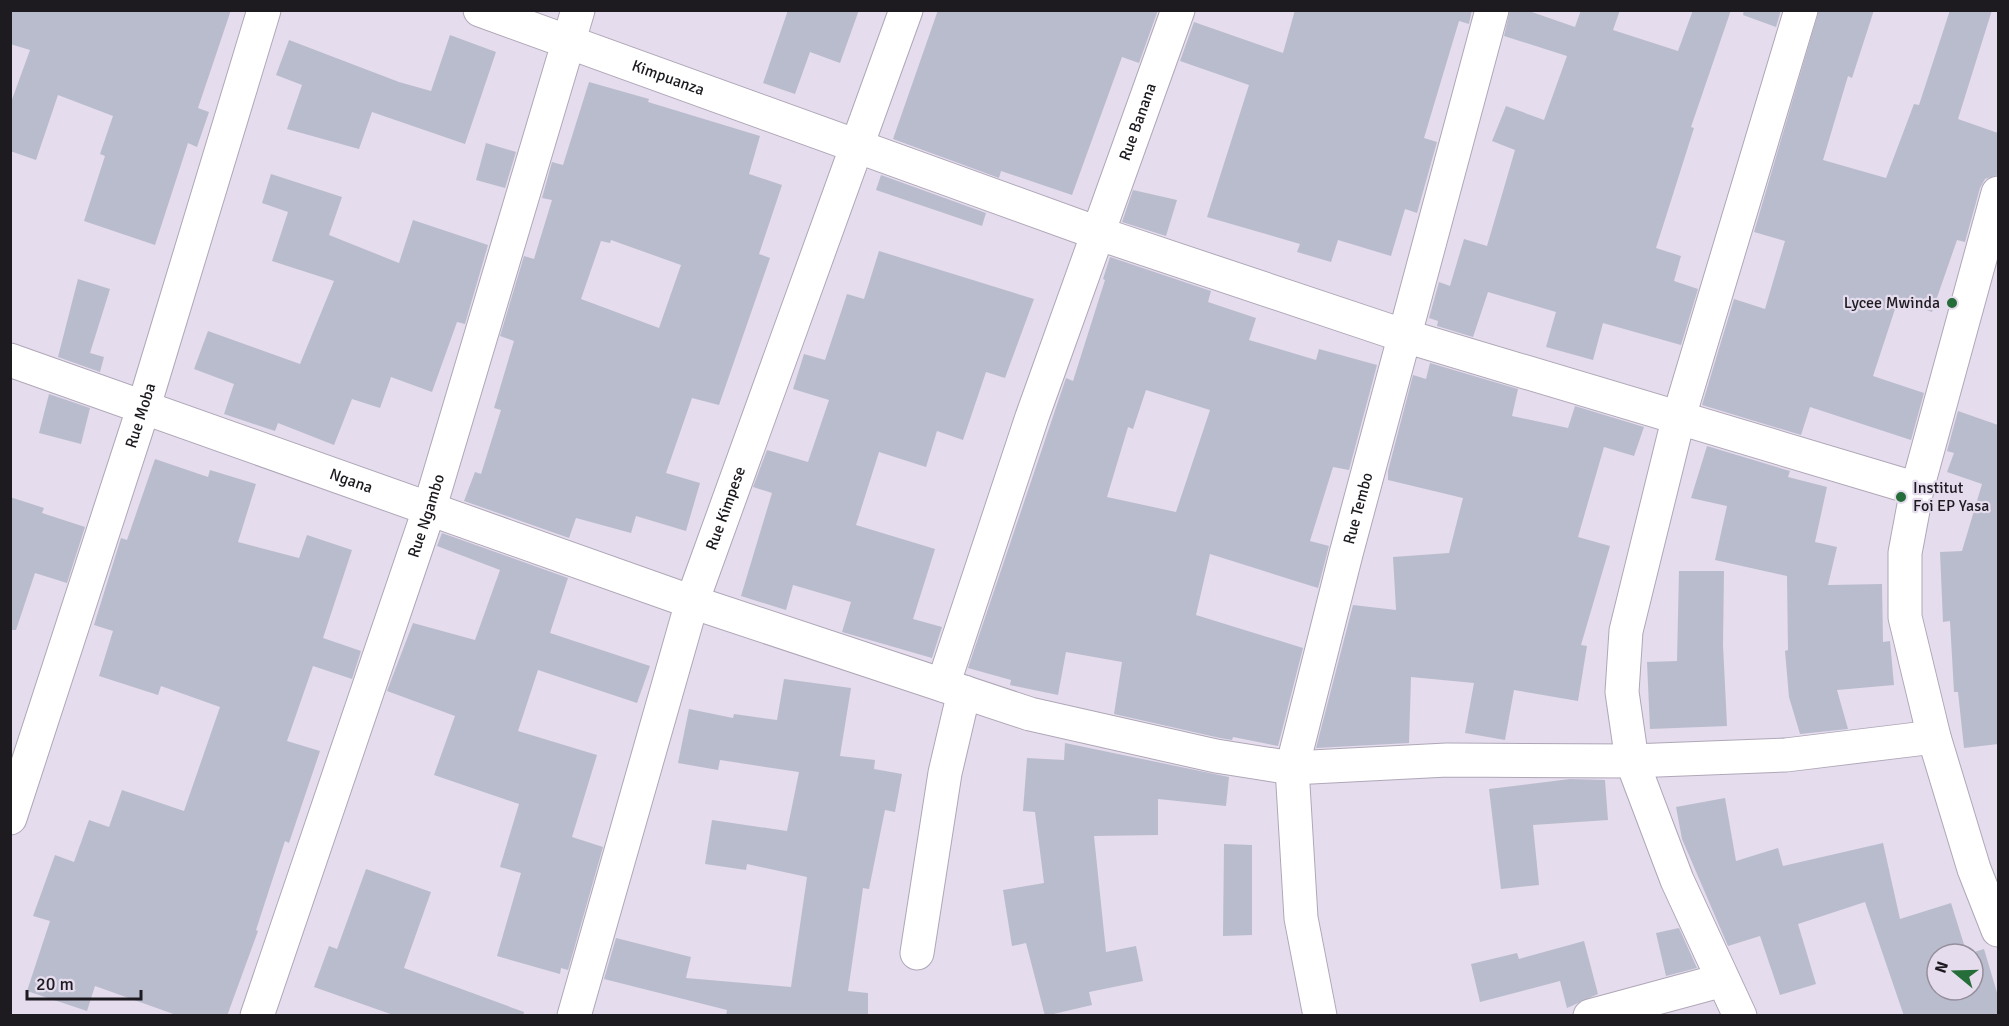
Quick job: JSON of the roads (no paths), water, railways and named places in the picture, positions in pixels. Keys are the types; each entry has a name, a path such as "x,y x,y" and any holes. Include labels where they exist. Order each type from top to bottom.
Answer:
{"street":[{"name":"Rue Moba","path":"10,818 144,406 264,10"},
{"name":"Kimpuanza","path":"480,10 573,26 855,146 1100,234 1405,336 1678,420 1917,489"},
{"name":"Rue Kimpese","path":"574,1016 692,602 906,10"},
{"name":"Rue Banana","path":"917,953 945,773 954,688 1032,417 1100,234 1178,10"},
{"name":"Rue Tembo","path":"1320,1016 1301,918 1292,768 1346,554 1492,10"},
{"path":"1740,1016 1677,880 1632,761 1622,692 1626,631 1678,420 1801,10"},
{"name":"Rue Ngambo","path":"257,1016 429,510 573,26"},
{"path":"1998,193 1917,489 1905,553 1905,617 1934,737 1974,870 1998,930"},
{"name":"Ngana","path":"10,360 692,602 1030,714 1216,756 1292,768 1447,760 1632,761 1786,756 1934,737"},
{"path":"1590,1016 1723,980"}],"place":[{"name":"Lycee Mwinda","path":"1952,303"},
{"name":"Institut Foi EP Yasa","path":"1901,497"}]}
